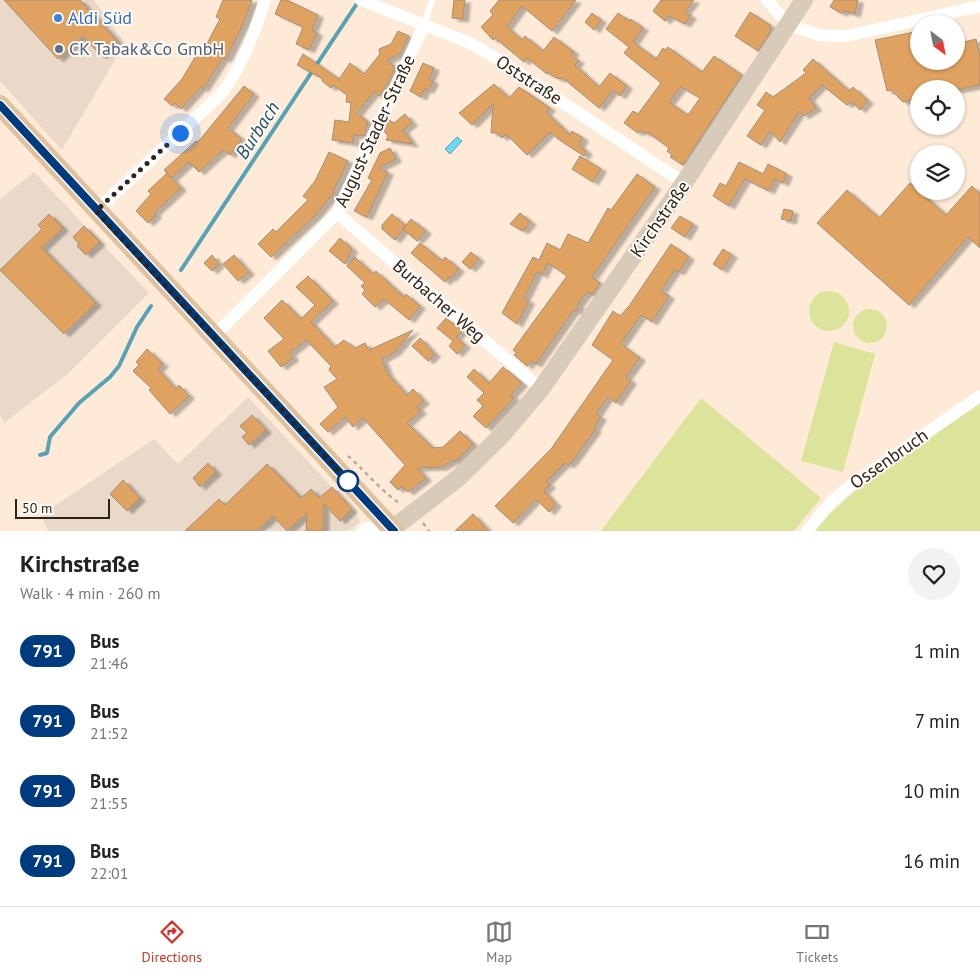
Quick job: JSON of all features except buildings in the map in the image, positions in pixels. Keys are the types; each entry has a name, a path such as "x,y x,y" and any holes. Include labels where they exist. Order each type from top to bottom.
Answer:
{"main road":[{"path":"0,105 393,530"}],"street":[{"path":"96,211 221,94 235,76 248,50 265,0"},
{"name":"Oststraße","path":"361,0 470,43 496,58 684,183"},
{"path":"767,0 790,24 819,35 847,36 980,6"},
{"name":"Kirchstraße","path":"393,530 457,479 502,435 541,389 684,183 804,0"},
{"name":"August-Stader-Straße","path":"213,337 337,213 424,25"},
{"name":"Burbacher Weg","path":"337,213 541,389"},
{"name":"Ossenbruch","path":"807,531 831,502 850,486 980,396"},
{"path":"363,531 367,528 393,530"}],"lane":[{"path":"424,25 432,0"}],"shaded area":[{"path":"0,0 94,0 125,43 62,150 0,81"},
{"path":"34,172 149,293 69,373 4,423 0,415 0,199"},
{"path":"248,397 357,514 360,522 349,531 272,531 266,528 263,531 48,531 41,515 154,439 178,464"}],"green space":[{"path":"829,291 843,297 849,311 843,325 829,331 815,325 809,311 815,297"},
{"path":"870,309 882,314 887,326 882,338 870,343 858,338 853,326 858,314"},
{"path":"834,342 875,354 843,472 801,461"},
{"path":"701,398 821,498 794,531 601,531"},
{"path":"980,402 980,531 814,531 851,494 872,477"}],"water":[{"path":"457,137 462,141 450,154 445,149"}],"waterway":[{"name":"Burbach","path":"181,270 356,5"},
{"name":"Burbach","path":"40,455 47,453 50,437 79,403 110,377 119,366 137,327 151,306"}],"bus line":[{"name":"791","path":"0,105 394,531"}],"place":[{"name":"Aldi Süd","path":"58,18"},
{"name":"CK Tabak&Co GmbH","path":"59,49"}],"route":[{"path":"180,133 96,211 348,481"}]}
